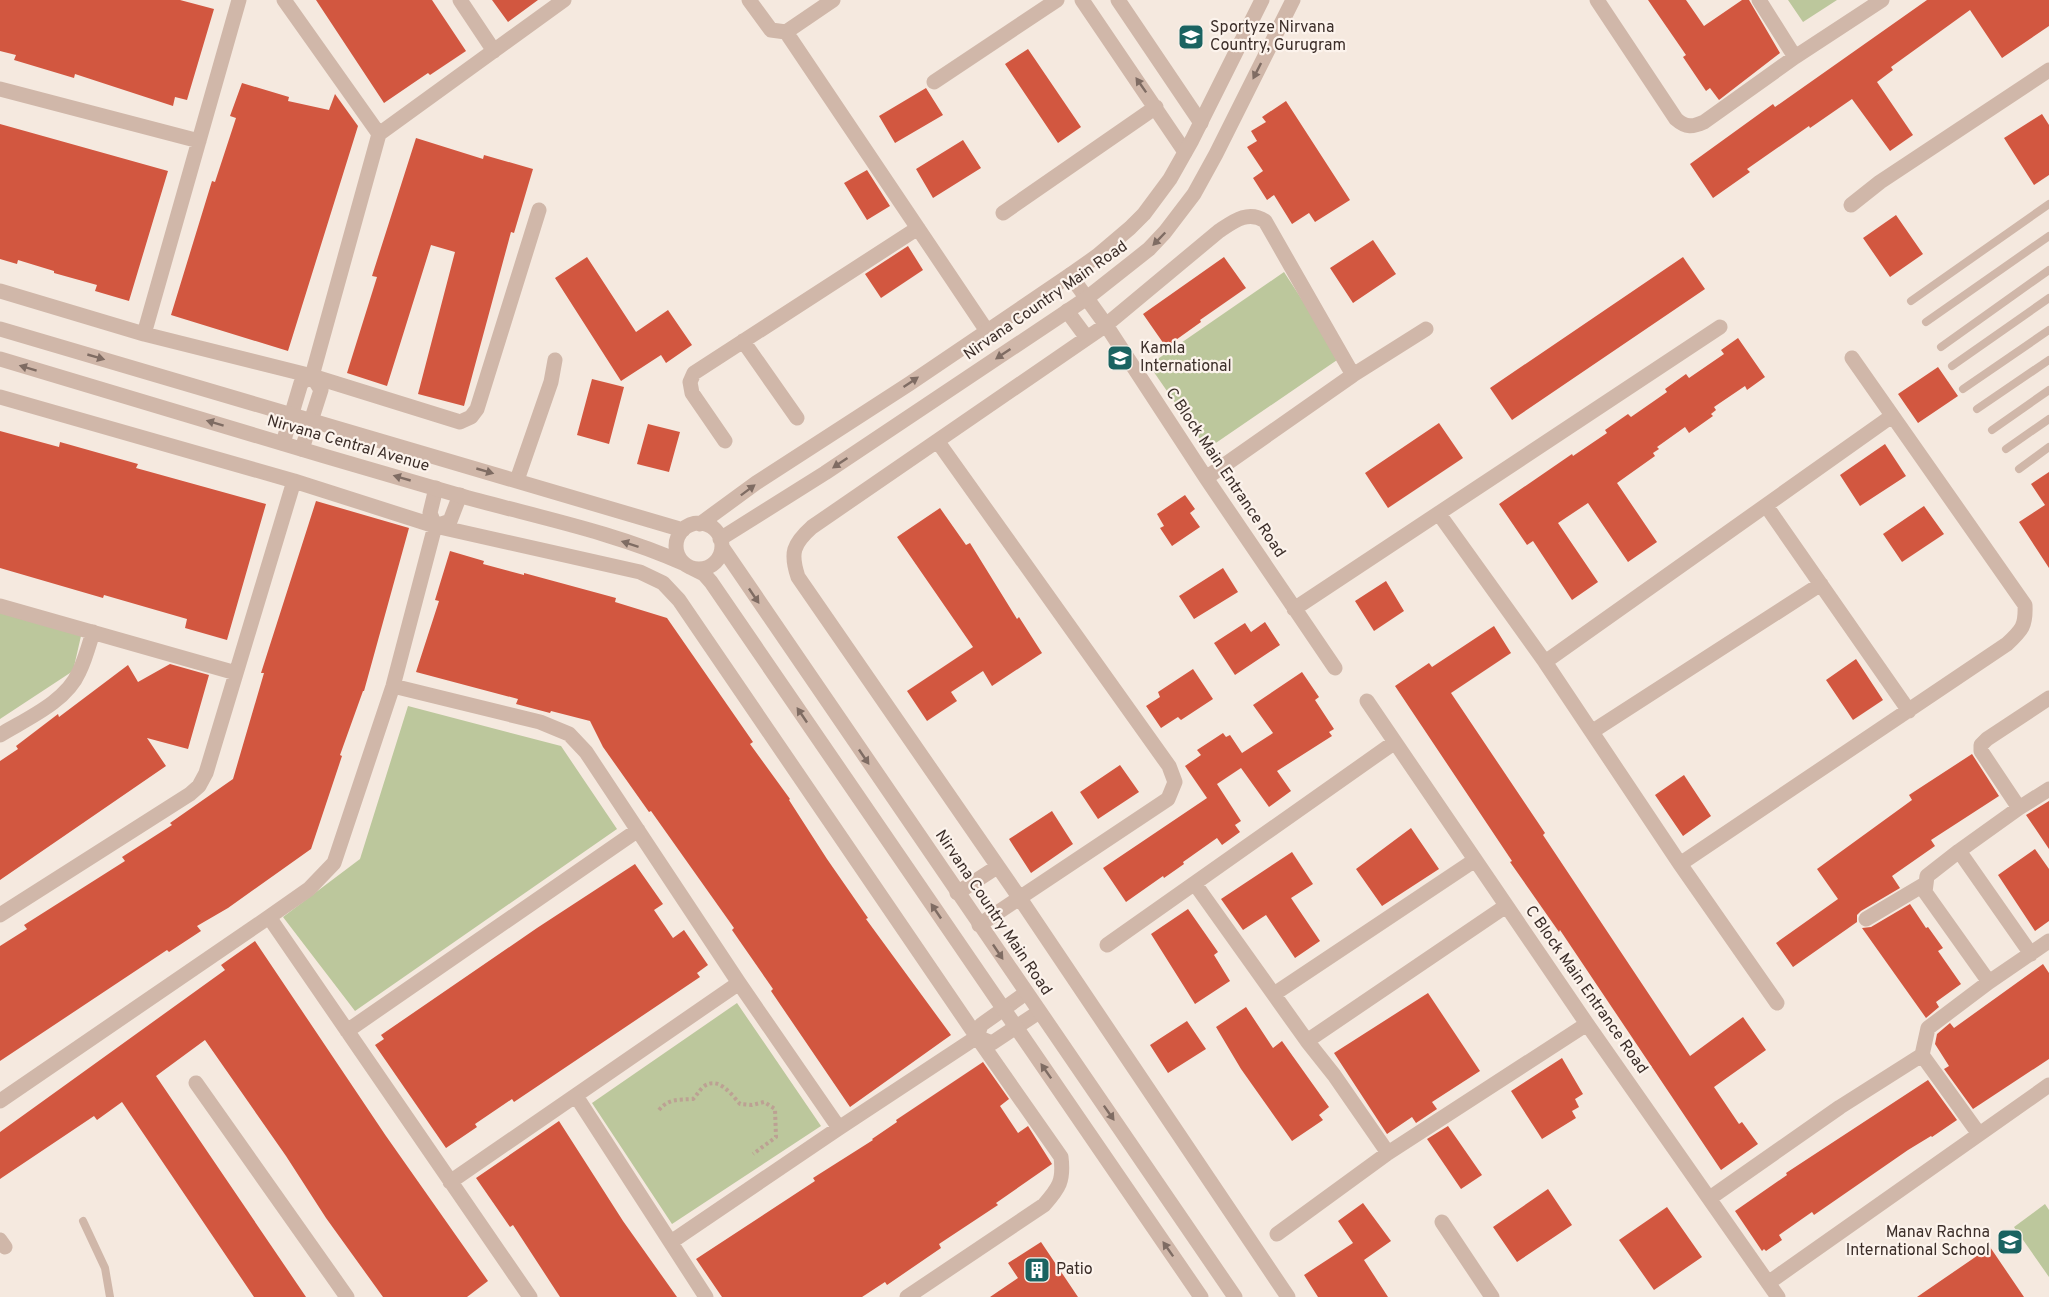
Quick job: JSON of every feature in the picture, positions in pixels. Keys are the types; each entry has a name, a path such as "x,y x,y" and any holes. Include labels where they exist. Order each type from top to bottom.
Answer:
{"street":[{"path":"144,334 239,0"},
{"path":"284,0 379,134"},
{"path":"460,0 494,51"},
{"path":"283,443 301,383 312,376 379,134 564,0"},
{"path":"749,0 771,30 786,32 833,0"},
{"path":"934,82 1057,0"},
{"path":"1082,0 1185,152"},
{"path":"1118,0 1201,123"},
{"name":"Nirvana Country Main Road","path":"700,524 756,483 1070,274 1104,250 1144,214 1170,179 1201,123 1262,0"},
{"name":"Nirvana Country Main Road","path":"1235,1297 957,893 721,543 1087,298 1149,249 1182,211 1216,154 1293,0"},
{"path":"1597,0 1683,126 1694,126 1704,122 1795,57 1882,0"},
{"path":"1759,0 1795,57"},
{"path":"786,32 987,331"},
{"path":"1851,205 1880,182 2049,69"},
{"path":"0,88 199,141"},
{"path":"1003,213 1156,107"},
{"path":"0,291 144,334 312,376 460,422 471,417 477,409 539,210"},
{"path":"1288,1297 1019,897 798,577 792,558 799,539 812,527 1106,325 1219,231 1236,220 1250,215 1258,216 1265,221 1353,375"},
{"path":"725,441 692,393 690,382 694,373 918,228"},
{"name":"C Block Main Entrance Road","path":"1070,274 1335,668"},
{"path":"1067,311 1087,338"},
{"path":"1294,609 1720,327"},
{"name":"Nirvana Central Avenue","path":"0,329 683,530"},
{"path":"1206,478 1353,375 1426,329"},
{"path":"743,341 798,418"},
{"path":"1680,864 2007,644 2019,633 2026,622 2025,605 1852,358"},
{"name":"Nirvana Central Avenue","path":"0,359 582,529 669,557 688,566"},
{"path":"518,480 551,382 555,360"},
{"path":"302,449 321,390 312,376"},
{"path":"0,397 294,481 435,526 640,572 663,583 679,600 977,1038 1061,1157 1063,1172 1058,1189 1044,1205 907,1297"},
{"path":"1545,662 1767,507 1892,416"},
{"path":"938,442 1169,766 1175,782 1168,799 979,925"},
{"path":"0,915 181,800 199,786 206,773 294,481"},
{"path":"0,1101 309,889 334,862 393,686 435,526 430,513 436,488"},
{"path":"435,526 450,520 460,495"},
{"path":"1767,507 1909,711"},
{"path":"1439,514 1593,731 1680,864 1777,1003"},
{"path":"688,566 708,567 715,562 721,543 711,526 689,525 683,530 676,543 679,558 688,566 704,574 711,582 1202,1297"},
{"path":"1593,731 1821,584"},
{"path":"0,606 236,673"},
{"path":"0,735 58,699 71,685 79,674 93,632"},
{"path":"393,686 540,722 569,734 586,752 838,1128"},
{"path":"2019,808 1981,751 1981,745 2049,698"},
{"name":"C Block Main Entrance Road","path":"1367,701 1587,1024 1778,1297"},
{"path":"1107,945 1395,742"},
{"path":"1989,982 1929,900 1925,892 1927,876 2019,808 2049,789"},
{"path":"347,1031 638,830"},
{"path":"1959,851 2031,954"},
{"path":"1274,994 1475,860"},
{"path":"957,893 997,867"},
{"path":"1195,884 1388,1153"},
{"path":"1866,919 1925,884"},
{"path":"1307,1041 1506,906"},
{"path":"269,917 530,1297"},
{"path":"1710,1198 1840,1107 1922,1055 1928,1028 2049,941"},
{"path":"450,1182 739,983"},
{"path":"671,1242 838,1128 977,1038 981,1025 1026,993"},
{"path":"977,1038 992,1043 1039,1012"},
{"path":"1277,1234 1388,1153 1587,1024"},
{"path":"1922,1055 1979,1134"},
{"path":"196,1083 347,1297"},
{"path":"1768,1283 2049,1085"},
{"path":"576,1096 706,1297"},
{"path":"1442,1222 1492,1297"}],"lane":[{"path":"1911,301 2049,204"},
{"path":"1926,322 2049,236"},
{"path":"1941,347 2049,270"},
{"path":"1952,366 2049,298"},
{"path":"1963,388 2049,330"},
{"path":"1977,409 2049,360"},
{"path":"1992,430 2049,390"},
{"path":"2006,449 2049,419"},
{"path":"2019,469 2048,451"},
{"path":"83,1221 105,1268 110,1297"}],"path":[{"path":"659,1110 665,1102 693,1099 703,1087 714,1084 726,1087 740,1104 752,1105 764,1102 775,1109 776,1137 753,1154"}],"green space":[{"path":"1788,0 1837,0 1803,22"},
{"path":"1284,272 1340,358 1207,449 1149,365"},
{"path":"0,612 81,636 73,671 0,719"},
{"path":"408,706 561,746 617,829 355,1011 283,917 360,859"},
{"path":"737,1003 821,1126 672,1224 592,1103"},
{"path":"2045,1204 2049,1210 2049,1277 2014,1227"}],"building":[{"path":"0,0 180,0 214,9 187,100 175,97 173,106 75,74 74,78 14,60 16,55 0,51"},
{"path":"316,0 432,0 466,51 384,103"},
{"path":"492,0 538,0 508,22"},
{"path":"1648,0 1686,0 1704,26 1742,0 1749,0 1780,53 1719,100 1710,88 1706,91 1683,57 1686,55"},
{"path":"1927,0 2049,0 2049,26 2002,58 1970,10 1891,67 1893,70 1877,82 1913,135 1890,151 1852,99 1747,169 1750,172 1713,198 1690,164 1773,104 1775,107"},
{"path":"1028,49 1081,127 1058,143 1005,64"},
{"path":"242,83 289,97 288,101 329,110 335,94 358,126 288,351 171,315 212,181 215,182 236,118 230,116"},
{"path":"926,88 943,115 895,143 879,116"},
{"path":"1286,101 1350,200 1315,222 1309,213 1292,224 1274,195 1267,200 1253,178 1263,171 1247,147 1257,141 1251,131 1266,122 1262,117"},
{"path":"2042,114 2049,125 2049,175 2034,185 2004,138"},
{"path":"0,124 168,171 129,301 95,291 97,285 54,273 54,271 18,260 17,264 0,259"},
{"path":"416,138 483,159 484,155 533,169 514,233 511,232 464,406 418,394 455,252 431,245 387,386 347,373 377,277 372,276"},
{"path":"963,140 981,168 933,198 916,169"},
{"path":"867,170 890,206 867,220 844,183"},
{"path":"1896,215 1923,254 1890,277 1863,238"},
{"path":"1373,240 1396,274 1353,303 1330,268"},
{"path":"908,246 923,270 881,298 865,274"},
{"path":"587,257 636,332 668,310 692,345 666,363 661,355 621,381 555,278"},
{"path":"1224,257 1246,288 1166,347 1143,314"},
{"path":"1683,257 1705,289 1512,420 1490,388"},
{"path":"1738,338 1765,377 1747,390 1745,386 1714,407 1716,410 1711,414 1713,416 1689,433 1685,427 1657,447 1659,449 1653,453 1655,456 1617,483 1657,542 1628,562 1588,503 1558,523 1598,582 1572,600 1533,541 1527,545 1499,504 1607,433 1605,430 1628,414 1631,417 1667,392 1665,389 1686,374 1689,378 1724,354 1721,350"},
{"path":"1938,367 1958,396 1918,423 1898,394"},
{"path":"592,379 624,387 609,444 577,435"},
{"path":"1439,423 1463,458 1388,508 1365,473"},
{"path":"648,424 680,432 669,472 637,464"},
{"path":"0,431 59,447 60,442 138,464 136,468 266,504 227,640 185,628 187,619 104,595 103,598 0,568"},
{"path":"1885,444 1906,476 1860,506 1840,475"},
{"path":"2049,472 2049,568 2019,522 2045,505 2031,484"},
{"path":"1185,495 1195,509 1190,513 1200,527 1172,546 1160,528 1164,526 1157,514"},
{"path":"316,501 409,528 364,691 340,755 342,756 311,849 228,908 197,926 201,931 169,952 167,950 0,1061 0,946 27,929 24,925 125,861 122,857 172,825 170,823 233,779 264,673 261,673"},
{"path":"1924,506 1944,534 1902,562 1883,534"},
{"path":"940,508 966,545 970,543 1017,619 1019,617 1042,653 992,686 983,671 951,692 957,701 927,721 907,691 973,647 897,537"},
{"path":"450,551 484,561 483,564 616,598 615,602 667,618 753,742 750,744 790,799 827,859 868,918 866,919 951,1035 850,1107 771,991 773,989 732,930 734,928 603,747 590,721 516,704 518,699 416,672 439,601 435,600"},
{"path":"1223,568 1238,592 1194,619 1179,596"},
{"path":"1386,581 1404,611 1374,631 1355,601"},
{"path":"1265,622 1280,645 1235,675 1214,643 1245,623 1251,632"},
{"path":"1494,626 1511,653 1451,693 1690,1056 1743,1017 1766,1050 1714,1087 1739,1124 1742,1122 1758,1144 1721,1170 1560,930 1559,932 1510,862 1512,861 1395,686 1429,663 1432,667"},
{"path":"1856,659 1883,700 1853,720 1826,680"},
{"path":"170,664 209,675 188,749 147,738 166,766 0,880 0,761 18,749 16,746 58,714 59,717 128,665 138,682"},
{"path":"1193,669 1213,699 1181,720 1178,717 1161,728 1146,706 1160,697 1158,692"},
{"path":"1302,672 1319,697 1315,700 1334,729 1329,732 1332,736 1277,771 1291,791 1269,807 1241,768 1217,784 1241,821 1235,825 1240,832 1222,845 1217,838 1183,862 1184,864 1126,902 1103,868 1207,798 1185,766 1201,755 1197,750 1223,733 1226,737 1230,735 1242,753 1273,733 1253,705"},
{"path":"1972,754 1999,796 1931,840 1935,846 1892,876 1900,888 1861,911 1857,915 1857,922 1793,967 1776,943 1838,899 1817,869 1912,800 1909,795"},
{"path":"1120,765 1139,792 1098,819 1080,792"},
{"path":"1684,775 1711,816 1683,836 1655,795"},
{"path":"2049,801 2049,849 2026,815"},
{"path":"1052,811 1073,844 1031,873 1009,839"},
{"path":"1411,828 1439,869 1382,906 1356,869"},
{"path":"2035,849 2049,869 2049,921 2035,931 1998,875"},
{"path":"1292,852 1313,884 1291,898 1320,941 1295,958 1266,915 1243,930 1221,899"},
{"path":"635,864 663,904 654,910 673,938 684,930 708,965 697,973 700,977 514,1102 512,1099 475,1124 477,1127 446,1148 375,1045 384,1039 381,1035"},
{"path":"1910,904 1943,948 1938,951 1961,984 1936,1002 1939,1007 1926,1018 1862,928 1871,927"},
{"path":"1188,909 1218,952 1214,955 1230,981 1195,1004 1151,934"},
{"path":"255,941 386,1136 488,1281 467,1297 383,1297 326,1218 205,1040 156,1076 306,1297 254,1297 122,1102 97,1120 94,1116 0,1179 0,1132 225,970 221,965"},
{"path":"2043,964 2049,973 2049,1059 1973,1109 1944,1069 1949,1066 1935,1044 1937,1034 1950,1023 1954,1028"},
{"path":"1428,993 1480,1071 1432,1102 1437,1109 1416,1123 1412,1117 1387,1134 1334,1053"},
{"path":"1246,1007 1273,1048 1282,1041 1329,1107 1319,1115 1323,1120 1292,1141 1241,1069 1216,1027"},
{"path":"1187,1021 1206,1049 1168,1073 1150,1045"},
{"path":"1562,1058 1583,1094 1575,1099 1579,1107 1572,1111 1576,1118 1542,1139 1511,1091"},
{"path":"983,1062 1009,1099 1000,1106 1018,1133 1028,1126 1052,1164 996,1203 998,1205 939,1244 941,1248 887,1285 885,1282 862,1297 722,1297 696,1259 815,1181 813,1178 873,1140 897,1122 896,1120"},
{"path":"1928,1080 1957,1120 1908,1150 1814,1215 1812,1212 1779,1235 1782,1240 1766,1251 1764,1249 1762,1251 1735,1211 1787,1175 1786,1173"},
{"path":"559,1121 623,1221 677,1297 560,1297 513,1225 510,1227 476,1178"},
{"path":"1448,1126 1482,1175 1461,1189 1427,1139"},
{"path":"1548,1189 1572,1225 1517,1262 1493,1227"},
{"path":"1363,1203 1391,1241 1364,1260 1388,1297 1318,1297 1304,1275 1353,1243 1338,1221"},
{"path":"1667,1207 1702,1257 1654,1290 1619,1240"},
{"name":"Patio","path":"1041,1242 1078,1297 990,1297 1018,1278 1008,1263"},
{"path":"1990,1247 2024,1297 1917,1297"}],"place":[{"name":"Sportyze Nirvana Country, Gurugram","path":"1191,37"},
{"name":"Kamla International","path":"1120,358"},
{"name":"Manav Rachna International School","path":"2010,1242"},
{"name":"Patio","path":"1037,1270"}]}
